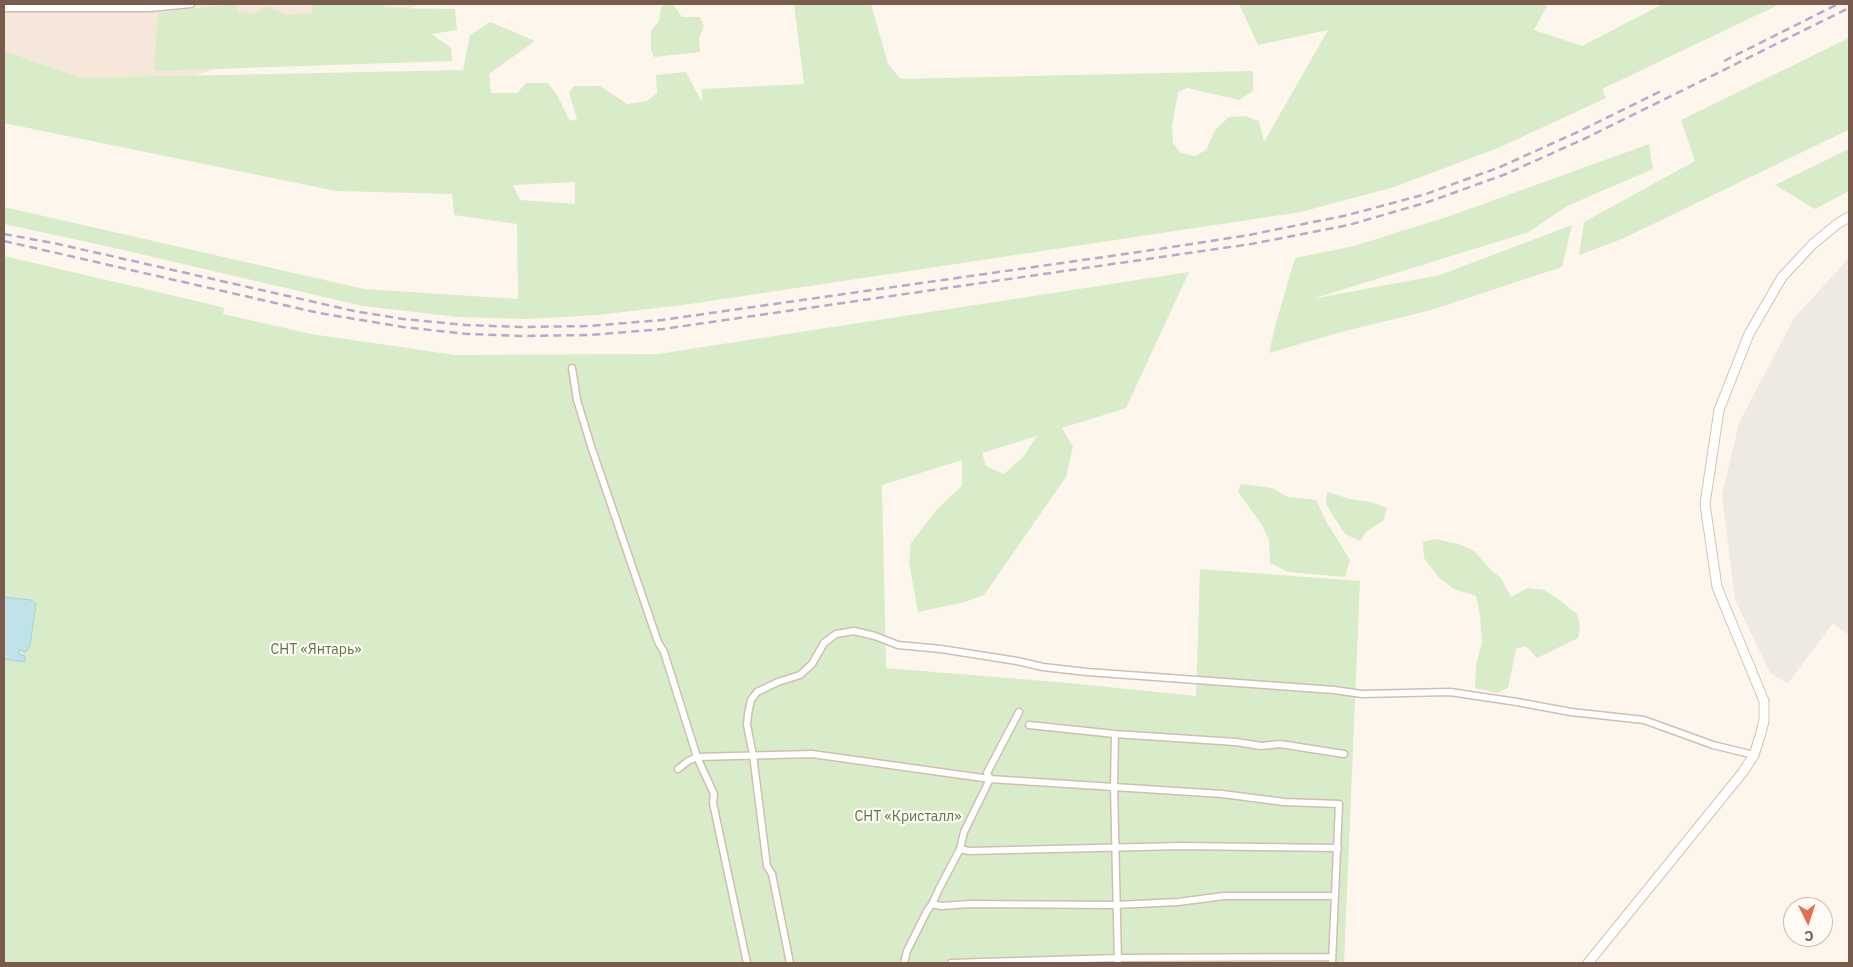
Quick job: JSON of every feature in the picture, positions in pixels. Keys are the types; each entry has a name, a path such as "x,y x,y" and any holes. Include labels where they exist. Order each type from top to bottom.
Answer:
{"main road":[{"path":"1588,963 1743,772 1754,755 1764,721 1764,701 1717,587 1705,504 1720,410 1749,334 1782,277 1813,244 1849,217"}],"street":[{"path":"4,8 191,4"},
{"path":"572,368 577,400 591,446 658,642 664,652 697,757 714,794 713,803 747,963"},
{"path":"790,963 772,874 767,866 753,755 747,725 751,700 757,692 767,686 800,674 812,664 828,639 836,634 854,631 874,636 898,646 941,649 1017,661 1044,668 1325,689 1362,694 1450,692 1571,712 1644,720 1713,745 1754,755"},
{"path":"990,779 987,773 1019,712"},
{"path":"1029,725 1115,734 1236,742 1261,746 1280,744 1344,754"},
{"path":"1115,734 1114,786 1118,960"},
{"path":"678,769 697,757 812,754 990,779 1222,794 1284,802 1339,804 1332,960 1118,960 952,963"},
{"path":"904,963 907,951 960,849 964,832 990,779"},
{"path":"960,849 969,851 1181,846 1338,848"},
{"path":"932,904 942,906 970,904 1116,905 1178,902 1224,896 1335,896"}],"shaded area":[{"path":"4,4 423,4 161,86 4,79"},
{"path":"1849,258 1849,635 1833,623 1788,683 1771,674 1735,600 1722,495 1739,423 1794,318"}],"green space":[{"path":"235,4 239,12 254,14 266,7 287,15 312,13 313,4 384,4 385,8 455,9 457,30 432,34 451,48 452,61 154,71 158,13"},
{"path":"673,4 682,17 700,17 704,26 699,38 700,52 654,57 651,49 651,31 659,21 661,7"},
{"path":"794,4 871,4 888,64 901,79 1253,71 1253,91 1239,100 1187,88 1178,92 1172,127 1173,143 1181,153 1195,156 1206,150 1215,130 1229,117 1245,116 1259,121 1264,142 1328,30 1258,45 1239,4 1548,4 1534,30 1582,46 1663,4 1780,4 1602,89 1606,98 1498,148 1394,187 1301,212 690,304 598,315 527,319 457,317 363,306 4,224 4,207 364,289 518,299 517,224 454,215 452,194 336,191 4,123 4,51 80,78 463,70 470,35 490,22 535,41 489,74 491,93 517,93 526,83 548,83 557,95 570,121 577,119 569,92 574,86 600,86 627,104 647,101 657,93 656,75 686,72 702,102 702,89 804,84","holes":["575,182 575,204 520,200 513,185"]},
{"path":"1849,38 1849,131 1622,239 1579,255 1584,222 1695,161 1681,120"},
{"path":"1649,144 1653,169 1567,206 1529,232 1312,299 1440,275 1572,225 1562,267 1431,310 1341,332 1269,353 1295,258 1354,246 1450,216"},
{"path":"1849,149 1849,191 1815,209 1775,185"},
{"path":"4,256 209,304 224,308 223,314 311,334 455,355 658,354 1189,272 1126,408 1062,428 1073,447 1066,477 984,595 965,602 918,612 909,562 911,543 937,509 962,486 962,460 882,485 886,668 1069,683 1196,696 1200,569 1360,581 1344,963 4,963","holes":["1037,436 1023,457 1004,474 986,466 982,453"]},
{"path":"1241,484 1272,488 1288,497 1316,500 1327,523 1350,560 1345,577 1288,572 1270,563 1269,540 1262,525 1238,492"},
{"path":"1327,492 1350,499 1371,502 1387,508 1383,521 1367,531 1360,541 1345,534 1326,504"},
{"path":"1435,539 1459,544 1474,551 1501,578 1511,597 1528,588 1544,590 1561,601 1577,614 1580,626 1578,638 1537,658 1526,646 1516,649 1508,688 1497,693 1475,688 1476,664 1482,643 1480,615 1476,596 1454,589 1439,578 1424,558 1423,542"}],"water":[{"path":"4,597 31,600 36,604 30,645 26,652 19,650 18,654 25,656 25,662 4,659"}],"railway":[{"path":"1724,61 1838,4"},
{"path":"4,241 319,313 403,327 467,334 521,336 590,335 663,329 1251,244 1349,225 1428,202 1506,174 1586,138 1849,8"},
{"path":"4,234 58,244 354,311 403,319 466,325 520,327 589,326 662,320 1139,252 1249,235 1348,215 1426,194 1500,167 1582,130 1663,90"}],"park label":[{"name":"СНТ «Янтарь»","path":"316,650"},
{"name":"СНТ «Кристалл»","path":"908,817"}]}
